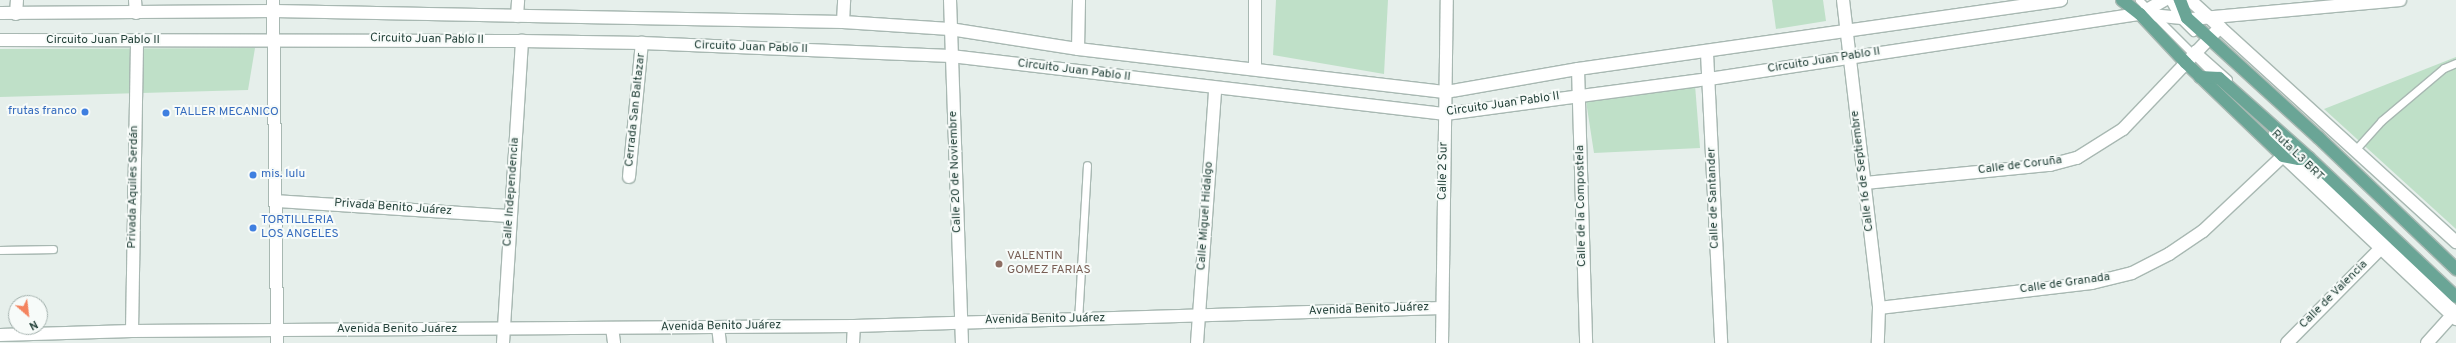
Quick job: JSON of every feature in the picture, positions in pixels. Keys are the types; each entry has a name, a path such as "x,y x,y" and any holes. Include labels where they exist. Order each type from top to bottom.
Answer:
{"main road":[{"path":"16,0 16,14"},
{"path":"135,0 136,14"},
{"path":"517,16 518,0"},
{"path":"843,22 844,0"},
{"name":"Calle 20 de Noviembre","path":"950,0 962,343"},
{"path":"1078,49 1079,0"},
{"path":"1255,0 1255,68"},
{"name":"Calle 2 Sur","path":"1442,343 1447,0"},
{"name":"Calle 16 de Septiembre","path":"1843,0 1879,308 1878,343"},
{"name":"Circuito Juan Pablo II","path":"0,13 136,14 273,5 517,16 843,22 950,29 1078,49 1255,68 1446,92 1578,69 1707,53 2002,4 2061,0"},
{"path":"2122,0 2149,13 2203,45 2356,150 2456,242"},
{"name":"Circuito Juan Pablo II","path":"2149,13 2164,0"},
{"path":"2190,0 2208,17 2203,45 2200,77"},
{"name":"Circuito Juan Pablo II","path":"0,40 137,42 274,39 522,41 951,56 1215,89 1446,114 1709,79 2149,13 2184,13 2208,17 2400,0"},
{"path":"273,5 277,343"},
{"path":"2184,13 2203,45 2456,269"},
{"name":"Calle Independencia","path":"503,343 522,41"},
{"name":"Privada Aquiles Serdán","path":"132,331 137,42"},
{"name":"Cerrada San Baltazar","path":"629,177 642,44"},
{"name":"Calle de Coruña","path":"1865,182 2050,165 2077,158 2123,128 2203,45"},
{"name":"Calle de Santander","path":"1707,53 1720,343"},
{"name":"Calle de la Compostela","path":"1578,69 1580,95 1586,343"},
{"path":"2200,77 2216,77 2304,158 2382,223 2456,297"},
{"path":"2200,77 2381,248 2455,315 2427,343"},
{"name":"Calle Miguel Hidalgo","path":"1197,343 1215,89"},
{"path":"2283,156 2304,158"},
{"name":"Calle de Granada","path":"1879,308 2092,283 2132,273 2169,254 2203,231 2283,156"},
{"name":"Privada Benito Juárez","path":"276,201 510,216"},
{"name":"Calle de Valencia","path":"2287,343 2381,248"},
{"name":"Avenida Benito Juárez","path":"0,335 91,337 132,331 504,330 854,326 962,322 1078,321 1199,315 1442,308"},
{"path":"853,343 854,326"},
{"path":"718,327 720,343"},
{"path":"612,328 614,343"}],"lane":[{"path":"2140,0 2149,13 2203,45 2456,261"},
{"path":"2170,0 2184,13"},
{"path":"2203,45 2216,77"},
{"path":"2203,45 2382,223 2456,290"},
{"path":"2356,150 2381,122 2444,68 2456,63"},
{"name":"Ruta L3 BRT","path":"2304,158 2455,315"},
{"path":"1078,321 1087,165"},
{"path":"2391,211 2456,275"},
{"path":"0,250 53,249"}],"green space":[{"path":"1276,0 1388,0 1384,74 1273,55"},
{"path":"1772,0 1823,0 1826,21 1776,29"},
{"path":"255,48 248,90 0,97 0,49"},
{"path":"2456,57 2456,229 2324,109"},
{"path":"1695,85 1700,148 1594,153 1586,101"}],"place":[{"name":"frutas franco","path":"85,112"},
{"name":"TALLER MECANICO","path":"166,113"},
{"name":"mis. lulu","path":"253,175"},
{"name":"TORTILLERIA LOS ANGELES","path":"253,228"},
{"name":"VALENTIN GOMEZ FARIAS","path":"999,264"}]}
